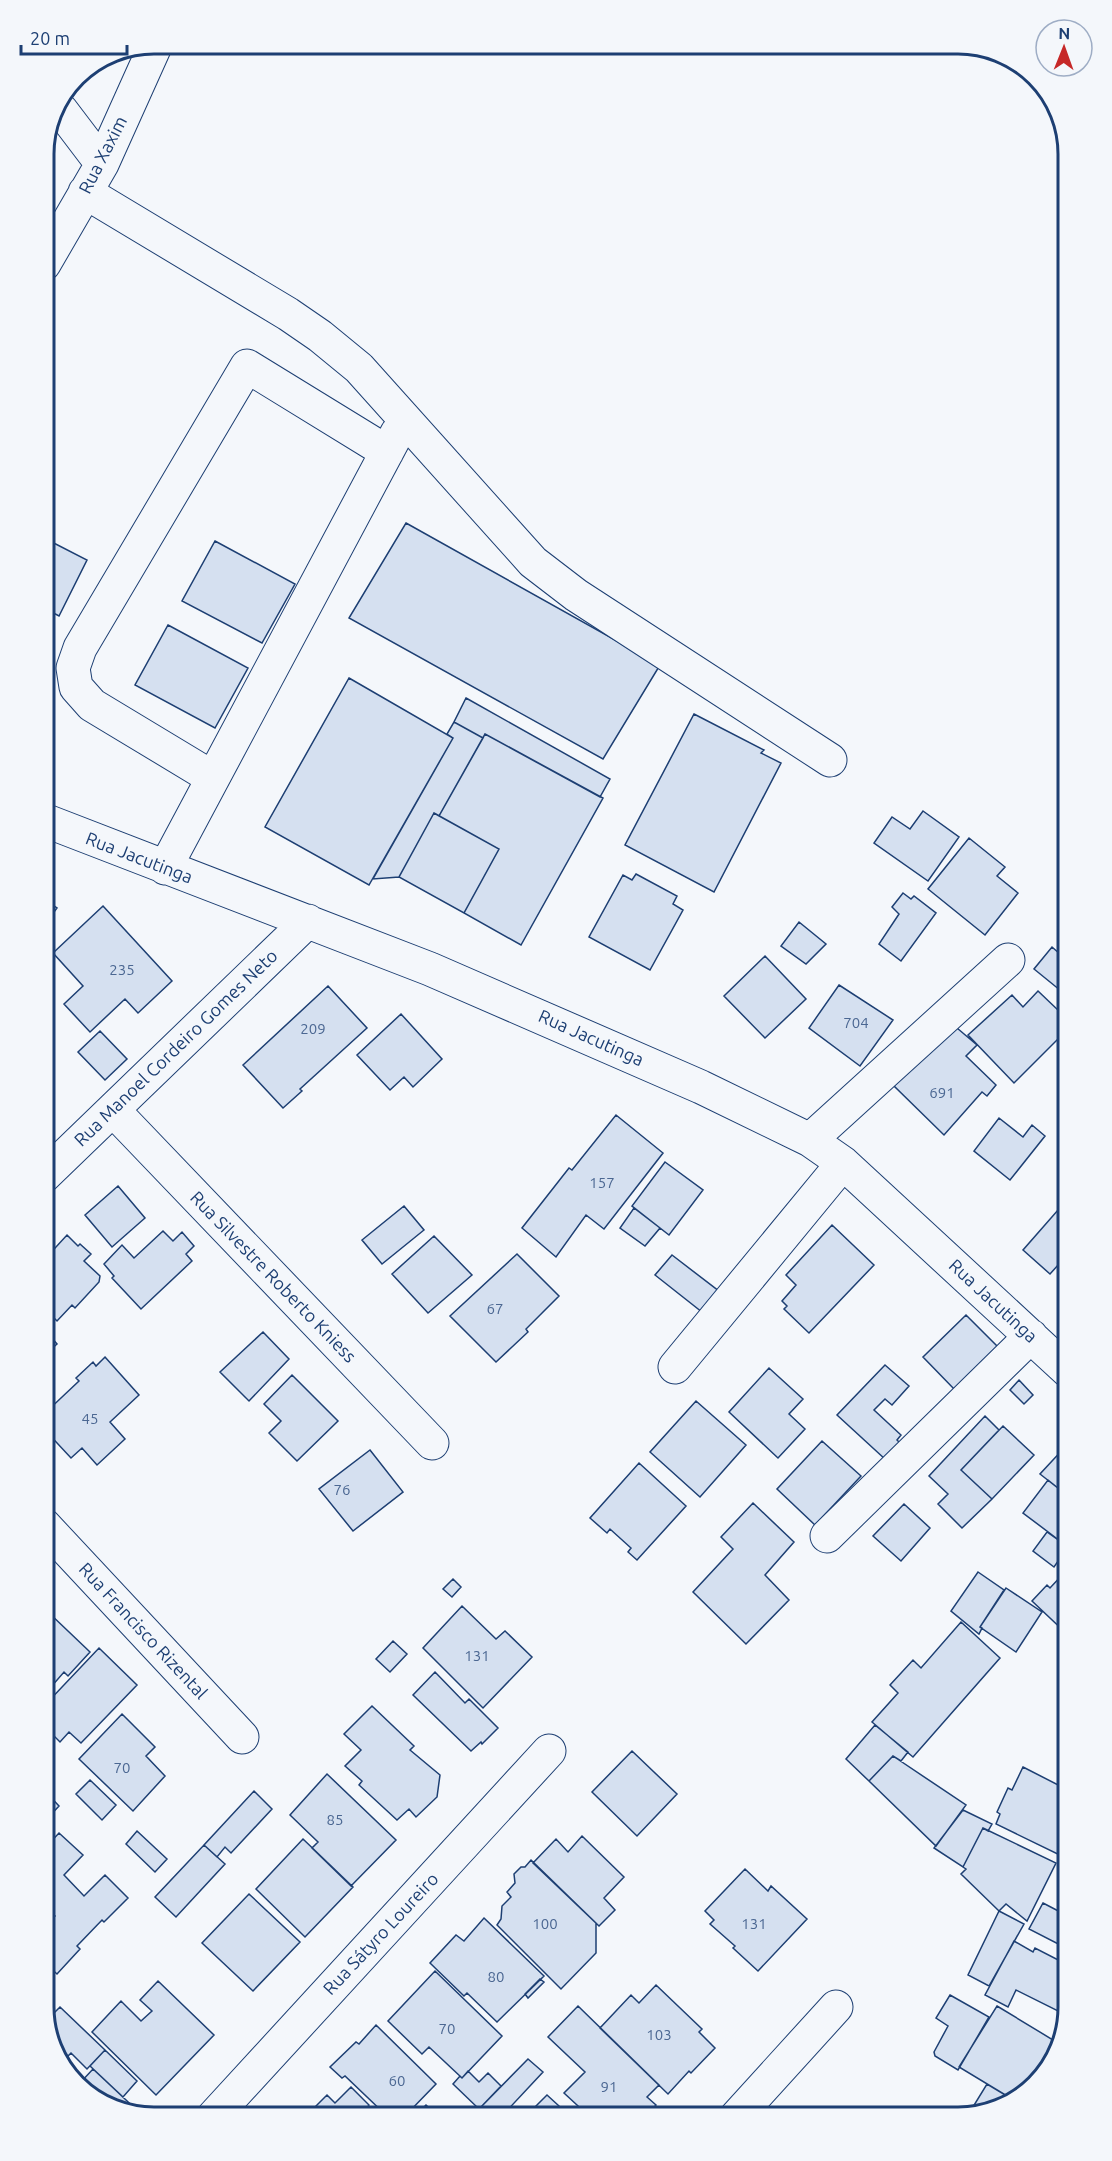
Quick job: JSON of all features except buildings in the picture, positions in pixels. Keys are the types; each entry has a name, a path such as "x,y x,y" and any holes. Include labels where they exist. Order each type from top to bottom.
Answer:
{"street":[{"name":"Rua Xaxim","path":"54,247 102,164 151,54"},
{"path":"63,113 102,164"},
{"path":"86,192 288,314 320,336 359,368 533,562 576,595 830,760"},
{"path":"213,778 92,705 76,687 73,668 80,648 247,366 387,452"},
{"path":"165,868 405,419"},
{"name":"Rua Jacutinga","path":"54,824 430,969 701,1087 810,1140 843,1162 1058,1362"},
{"name":"Rua Manoel Cordeiro Gomes Neto","path":"54,1166 308,921"},
{"path":"810,1140 1008,960"},
{"name":"Rua Silvestre Roberto Kniess","path":"113,1110 432,1443"},
{"path":"675,1367 843,1162"},
{"path":"827,1536 1031,1336"},
{"name":"Rua Francisco Rizental","path":"54,1536 242,1737"},
{"name":"Rua Sátyro Loureiro","path":"222,2107 549,1751"},
{"path":"745,2107 836,2007"}]}
